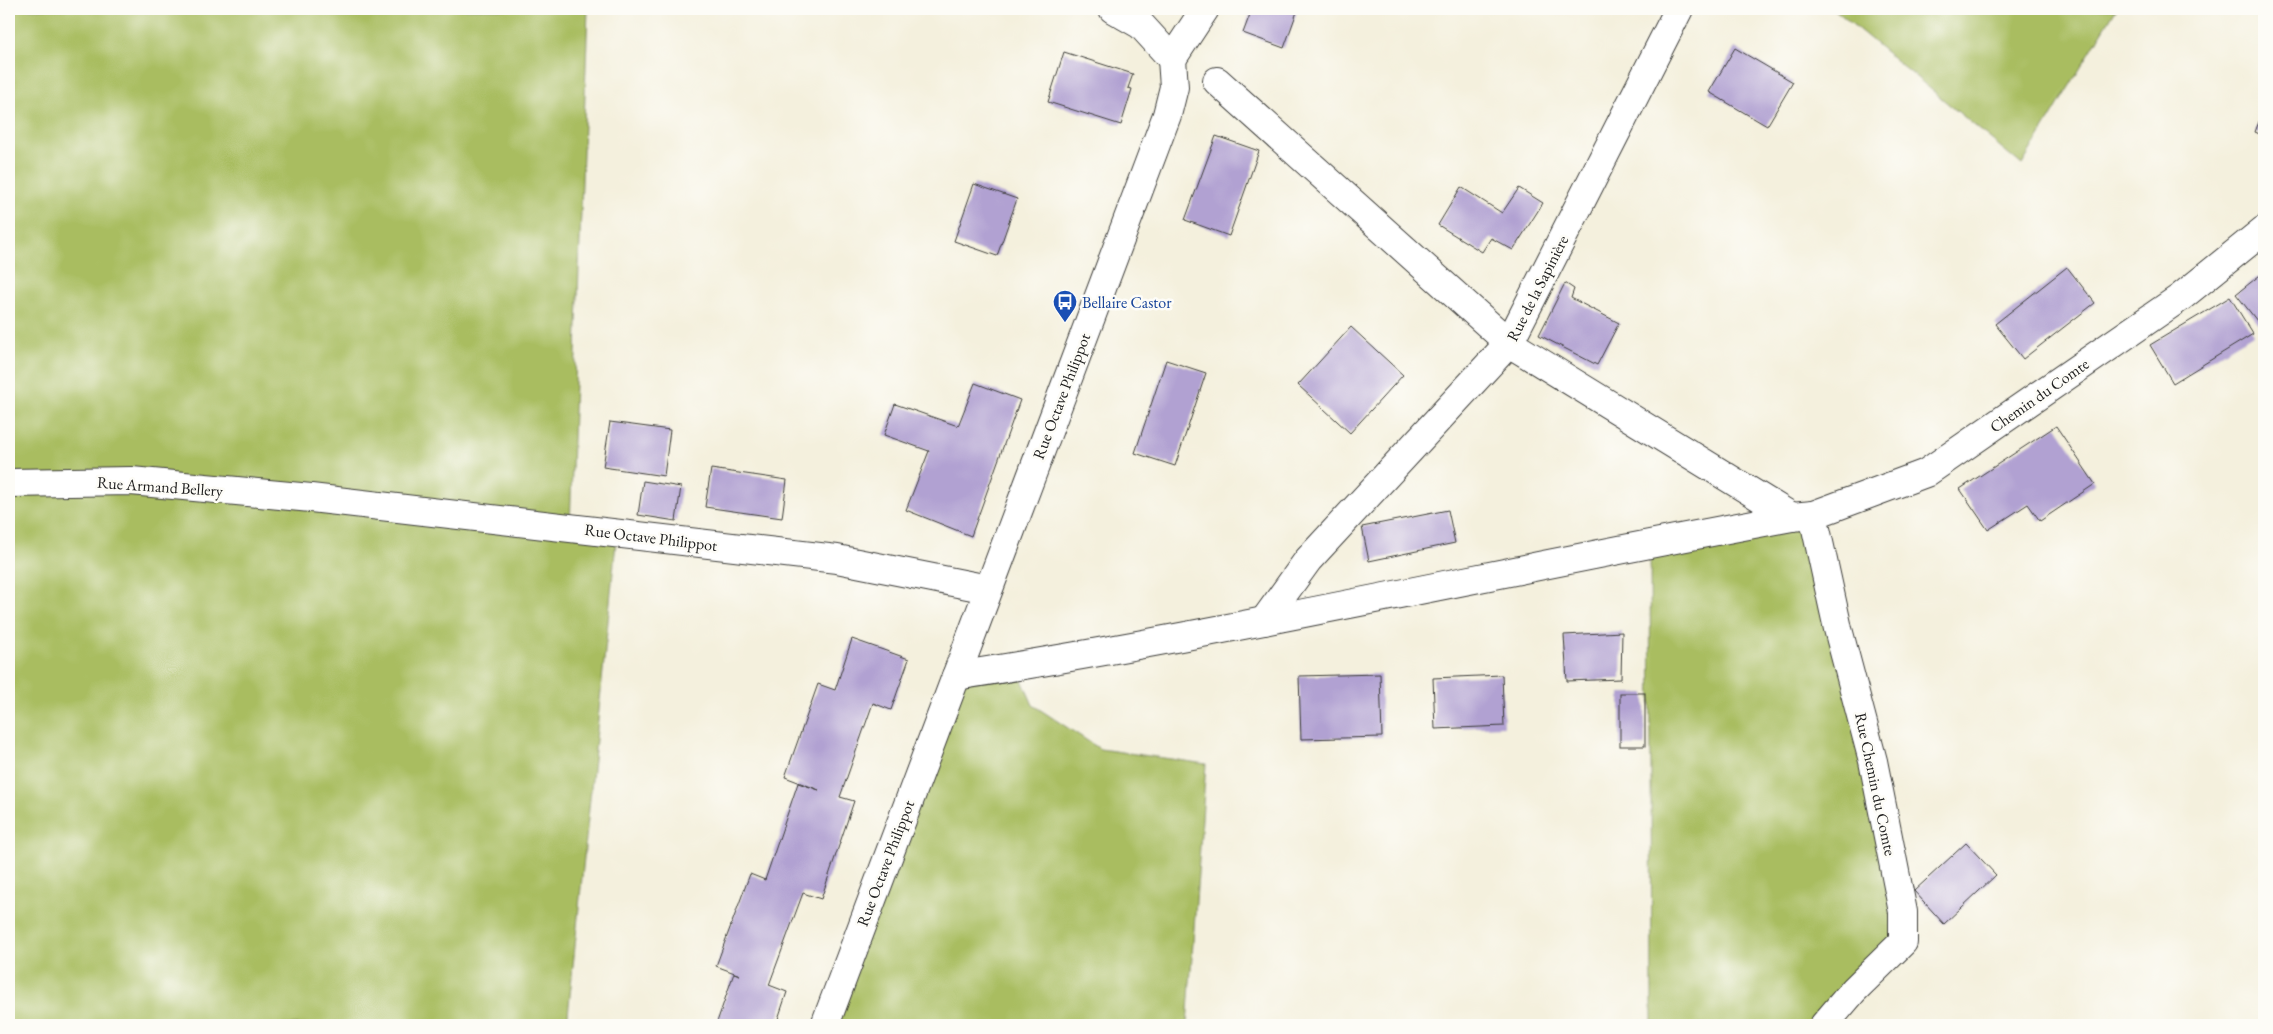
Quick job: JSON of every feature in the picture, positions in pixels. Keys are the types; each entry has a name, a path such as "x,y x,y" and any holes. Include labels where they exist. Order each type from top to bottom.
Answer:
{"street":[{"path":"1113,9 1141,25 1172,59 1205,9"},
{"name":"Rue de la Sapinière","path":"1264,621 1308,560 1509,343 1679,9"},
{"name":"Rue Octave Philippot","path":"825,1025 1167,115 1174,87 1172,59"},
{"path":"1217,81 1509,343 1803,516"},
{"name":"Chemin du Comte","path":"956,676 1080,656 1650,543 1803,516 1926,473 2181,297 2264,230"},
{"name":"Rue Armand Bellery","path":"9,483 131,481 311,498"},
{"name":"Rue Octave Philippot","path":"311,498 837,559 988,589"},
{"name":"Rue Chemin du Comte","path":"1803,516 1838,629 1873,762 1903,912 1903,942 1854,990 1824,1025"}],"green space":[{"path":"9,9 588,9 570,527 617,533 567,1025 9,1025 9,483 15,483 9,308"},
{"path":"1834,9 2116,9 2022,165"},
{"path":"1813,515 1903,942 1824,1025 1652,1025 1650,543"},
{"path":"1016,666 1033,705 1100,749 1206,764 1187,1025 825,1025 956,676"}],"building":[{"path":"1252,9 1298,9 1284,48 1243,33"},
{"path":"1735,48 1793,82 1767,126 1709,92"},
{"path":"1064,52 1133,74 1128,88 1132,89 1121,125 1048,102"},
{"path":"2264,109 2264,136 2255,132"},
{"path":"1216,136 1259,151 1229,236 1185,220"},
{"path":"974,184 1017,199 997,256 954,241"},
{"path":"1461,187 1502,213 1519,188 1543,203 1513,250 1491,238 1482,252 1438,225"},
{"path":"2067,267 2095,303 2023,359 1995,324"},
{"path":"2264,272 2264,324 2261,326 2236,294"},
{"path":"1565,283 1574,289 1571,298 1619,323 1597,365 1539,335"},
{"path":"2230,297 2253,334 2173,383 2150,345"},
{"path":"1351,327 1403,375 1350,433 1298,385"},
{"path":"1166,360 1206,373 1175,466 1135,453"},
{"path":"975,383 1020,400 971,536 906,510 929,451 884,435 895,404 958,426"},
{"path":"610,422 670,430 664,476 603,467"},
{"path":"2056,426 2095,484 2040,521 2028,504 1988,530 1960,489"},
{"path":"711,469 787,480 782,518 705,507"},
{"path":"643,481 681,487 676,521 638,515"},
{"path":"1448,510 1455,543 1369,561 1362,527"},
{"path":"1622,632 1621,679 1567,681 1564,635"},
{"path":"852,639 909,659 891,710 873,703 840,797 854,801 821,899 803,893 769,985 787,992 776,1025 727,1025 717,1022 734,973 740,975 716,966 750,874 765,880 798,783 819,790 785,777 818,684 835,690"},
{"path":"1380,674 1382,737 1301,739 1299,676"},
{"path":"1502,675 1504,726 1435,729 1433,678"},
{"path":"1620,693 1645,693 1645,746 1620,746"},
{"path":"1966,843 1996,875 1944,924 1914,891"}],"place":[{"name":"Bellaire Castor","path":"1065,323"}]}
